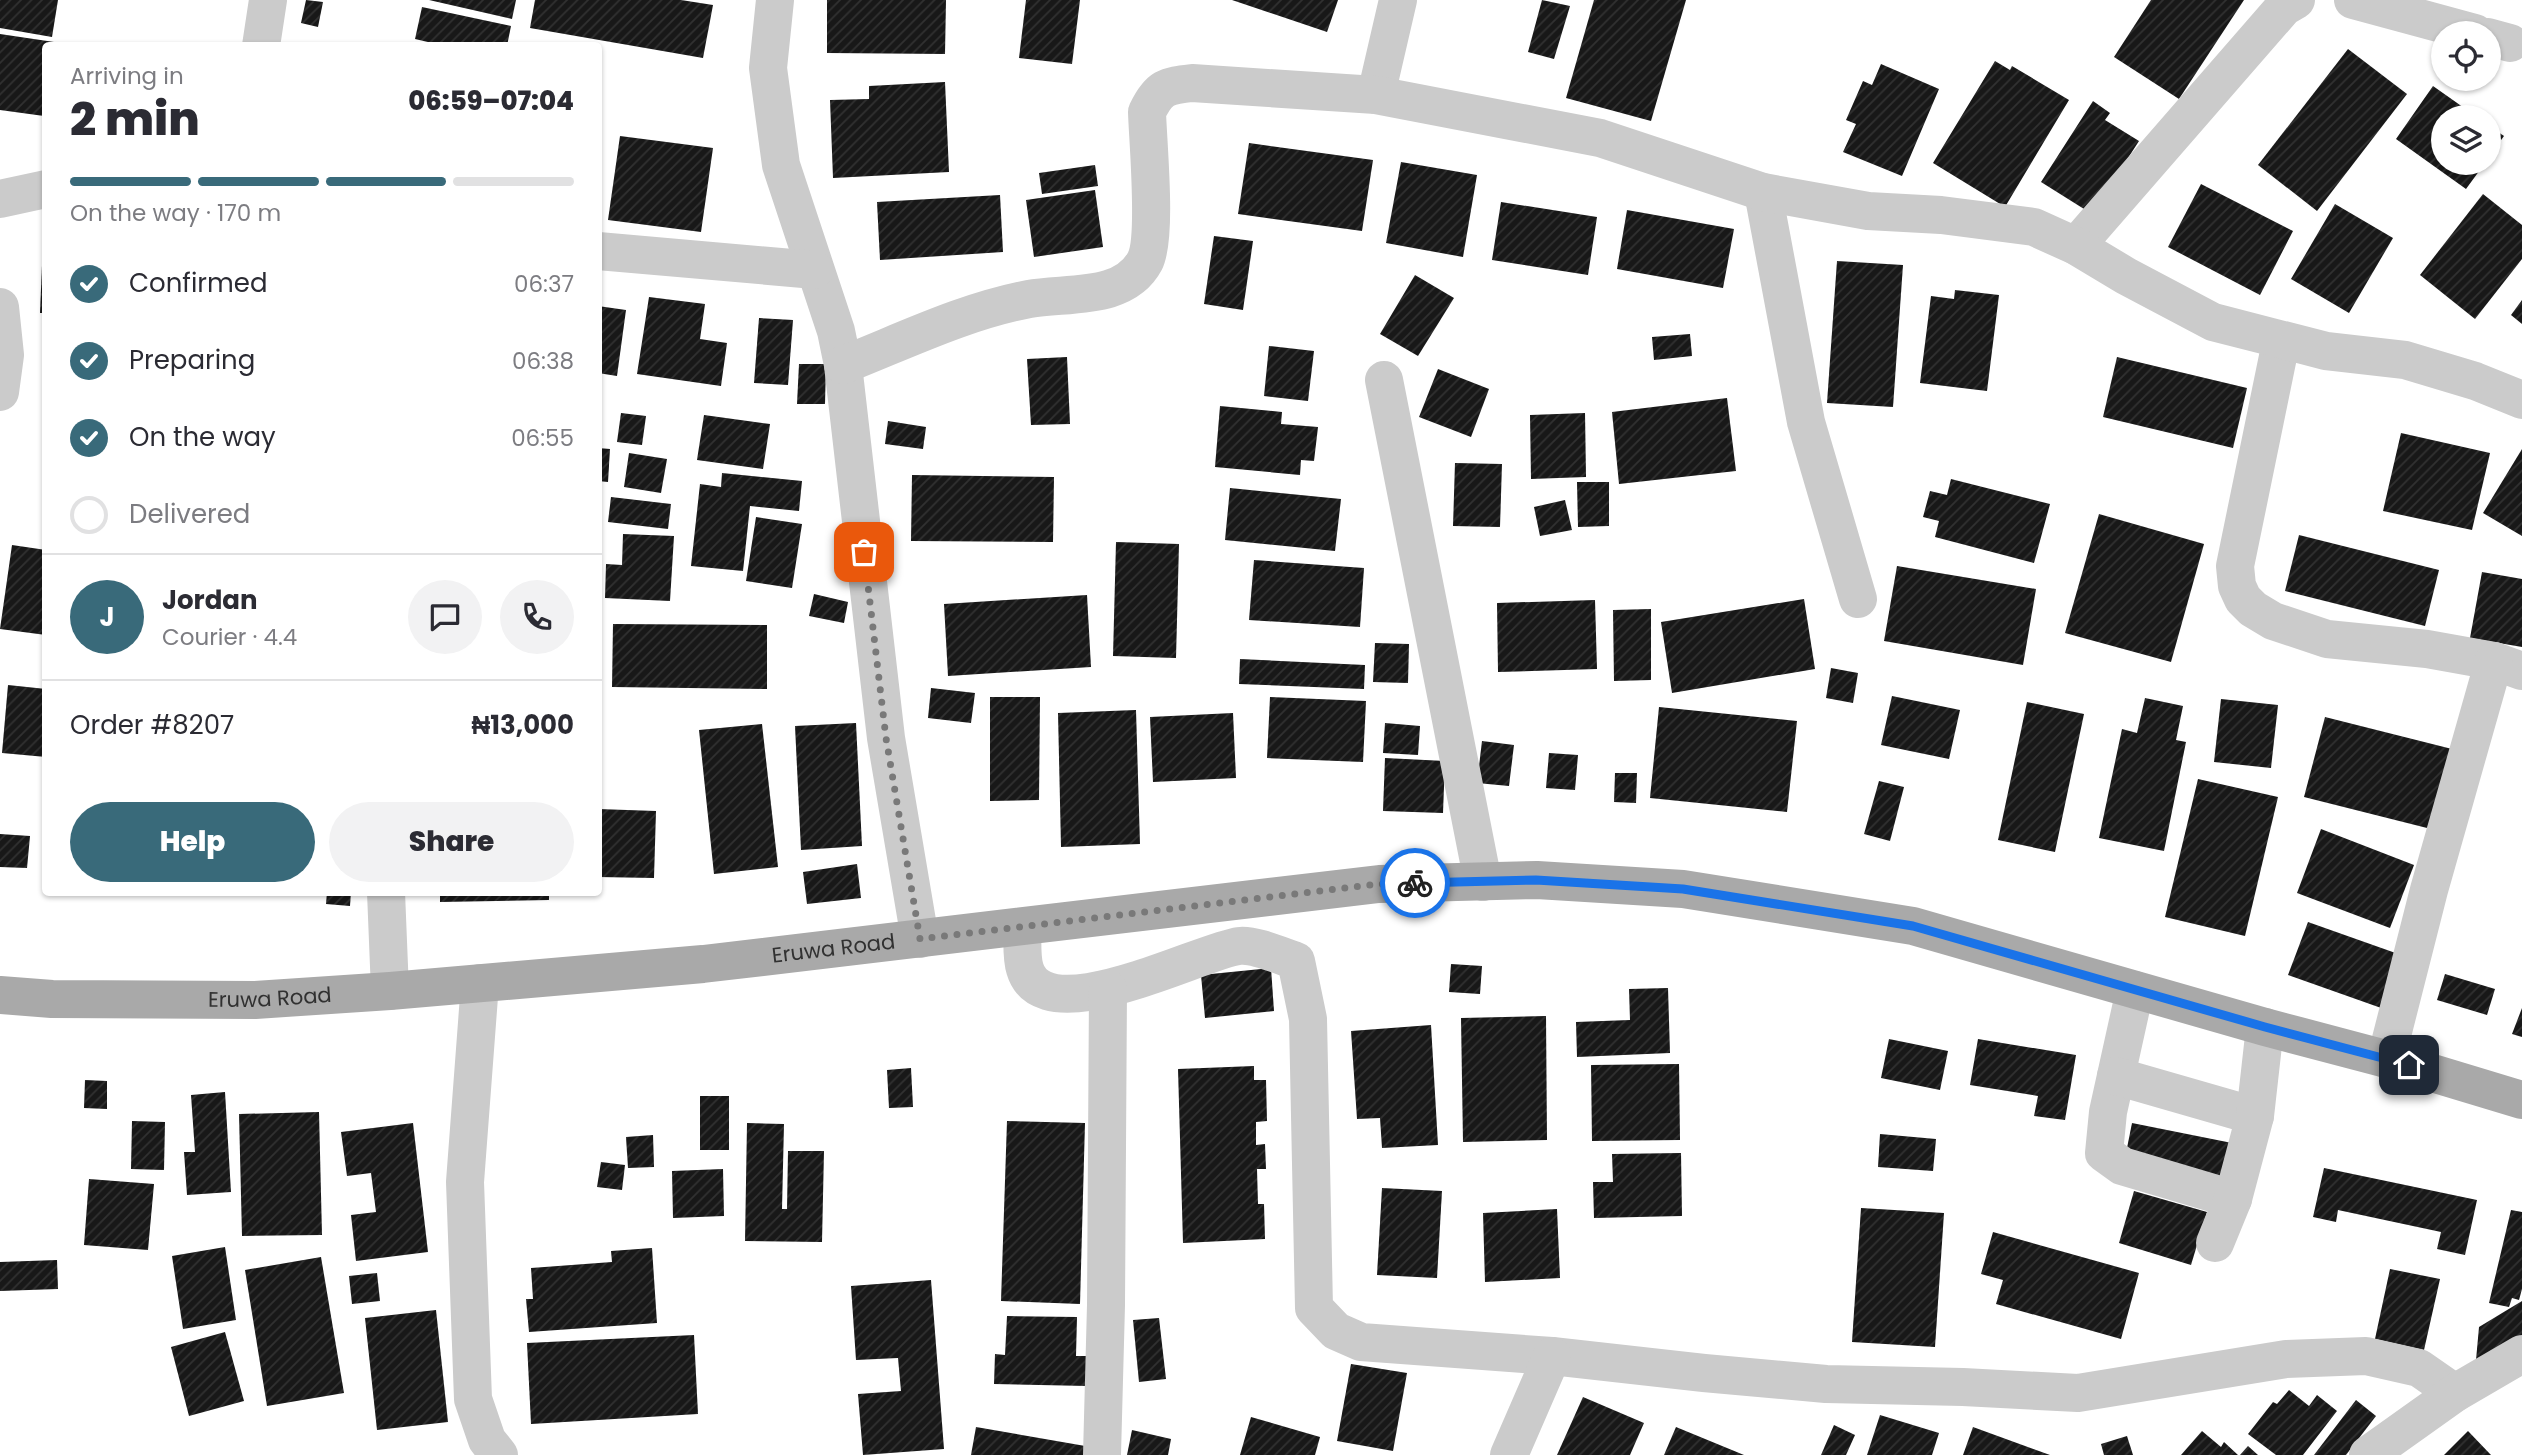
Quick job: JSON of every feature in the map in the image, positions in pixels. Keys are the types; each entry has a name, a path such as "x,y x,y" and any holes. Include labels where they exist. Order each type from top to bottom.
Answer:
{"main road":[{"name":"Eruwa Road","path":"0,995 52,999 255,1000 390,991 703,964 1379,884 1536,880 1683,889 1913,926 2522,1100"}],"street":[{"path":"262,42 268,0"},
{"path":"775,0 768,68 781,165 836,331 844,365 886,738 920,939"},
{"path":"1376,95 1398,0"},
{"path":"2076,246 2284,7 2296,0"},
{"path":"2353,0 2431,21"},
{"path":"844,365 967,316 1028,299 1108,290 1133,277 1146,259 1151,234 1147,112 1154,97 1168,85 1192,83 1376,95 1600,138 1763,192 1868,211 1941,215 2034,227 2076,246 2213,322 2326,351 2405,360 2475,381 2522,400"},
{"path":"0,198 42,190"},
{"path":"1763,192 1806,422 1858,599"},
{"path":"602,251 815,270"},
{"path":"0,307 5,355 0,392"},
{"path":"2281,341 2235,566 2237,586 2243,599 2253,609 2273,621 2327,639 2427,649 2508,666 2429,890 2386,1059"},
{"path":"1384,380 1483,882"},
{"path":"386,896 390,991"},
{"path":"1022,926 1025,970 1039,987 1057,994 1108,989 1241,945 1296,961 1308,1019 1314,1308 1336,1331 1361,1342 1552,1356 1826,1384 2078,1393 2286,1359 2366,1356 2418,1368 2455,1392"},
{"path":"480,983 465,1182 473,1399 487,1440 499,1455"},
{"path":"1102,1455 1108,989"},
{"path":"2135,990 2105,1133 2104,1153 2122,1166 2233,1199"},
{"path":"2215,1243 2233,1199 2255,1116 2265,1027"},
{"path":"2116,1076 2255,1116"},
{"path":"2368,1455 2455,1392 2522,1354"},
{"path":"1510,1455 1552,1356"}],"building":[{"path":"0,0 58,0 52,37 0,28"},
{"path":"306,0 323,2 318,27 301,23"},
{"path":"429,0 516,0 512,19"},
{"path":"535,0 681,0 713,5 703,58 530,28"},
{"path":"827,0 946,0 945,54 827,53"},
{"path":"1026,0 1080,0 1072,64 1019,58"},
{"path":"1232,0 1338,0 1327,32"},
{"path":"1542,0 1570,6 1554,59 1528,52"},
{"path":"1594,0 1686,0 1651,121 1566,98"},
{"path":"2151,0 2244,0 2179,99 2114,57"},
{"path":"422,7 511,26 508,42 428,42 415,39"},
{"path":"0,34 54,42 42,42 42,116 0,110"},
{"path":"2348,49 2407,94 2317,211 2258,165"},
{"path":"1995,61 2010,70 2012,66 2069,100 2005,207 1933,163"},
{"path":"1881,64 1939,89 1902,176 1843,152 1856,124 1846,120 1863,81 1872,85"},
{"path":"945,82 949,172 833,178 830,100 869,99 869,86"},
{"path":"2431,89 2440,91 2460,105 2431,105 2431,164 2396,139"},
{"path":"2093,101 2110,113 2105,120 2139,141 2092,214 2041,182"},
{"path":"620,136 713,148 701,232 608,220"},
{"path":"1249,143 1373,160 1362,231 1238,214"},
{"path":"1401,162 1477,175 1463,257 1386,243"},
{"path":"1095,165 1098,186 1042,194 1039,173"},
{"path":"2446,175 2476,175 2466,189"},
{"path":"2201,184 2293,231 2260,295 2168,247"},
{"path":"1095,190 1103,247 1034,257 1026,200"},
{"path":"2483,194 2522,225 2522,259 2475,319 2420,275"},
{"path":"1000,195 1003,252 880,260 877,202"},
{"path":"1501,202 1597,217 1588,275 1492,260"},
{"path":"2335,204 2393,238 2349,313 2291,279"},
{"path":"1627,210 1734,229 1723,288 1617,269"},
{"path":"1214,236 1253,241 1243,310 1204,304"},
{"path":"1837,261 1903,265 1893,407 1827,403"},
{"path":"42,266 42,313 40,313"},
{"path":"1415,275 1454,298 1418,356 1380,334"},
{"path":"1955,290 1999,295 1987,391 1920,383 1931,296 1954,299"},
{"path":"649,297 705,304 700,339 727,343 721,386 637,374"},
{"path":"2522,300 2522,324 2511,315"},
{"path":"602,307 626,310 617,376 602,374"},
{"path":"759,318 793,320 788,385 754,383"},
{"path":"1690,334 1692,356 1654,360 1652,337"},
{"path":"1269,346 1314,351 1308,401 1264,396"},
{"path":"1067,357 1070,424 1031,425 1027,359"},
{"path":"2117,357 2247,388 2233,448 2103,417"},
{"path":"799,364 826,364 825,404 797,404"},
{"path":"1438,369 1489,389 1471,437 1419,417"},
{"path":"1727,398 1736,471 1619,484 1612,412"},
{"path":"1220,406 1282,412 1281,424 1318,427 1314,461 1301,460 1300,475 1215,467"},
{"path":"621,413 646,416 642,445 617,442"},
{"path":"1585,413 1586,477 1531,479 1530,415"},
{"path":"704,415 770,424 763,469 697,460"},
{"path":"888,421 926,427 923,449 885,444"},
{"path":"2401,433 2490,453 2472,530 2383,511"},
{"path":"602,448 610,449 608,482 602,481"},
{"path":"2522,449 2522,536 2483,513"},
{"path":"629,453 667,459 661,493 624,487"},
{"path":"1455,463 1502,464 1500,527 1453,526"},
{"path":"722,473 802,481 799,511 750,506 743,571 691,566 700,484 721,487"},
{"path":"912,475 1054,477 1053,542 911,541"},
{"path":"1951,479 2050,504 2034,563 1935,537 1939,521 1923,517 1930,491 1947,495"},
{"path":"1577,482 1609,482 1609,526 1578,527"},
{"path":"1230,488 1341,499 1335,551 1225,540"},
{"path":"611,497 671,504 668,529 608,522"},
{"path":"1565,500 1572,530 1540,536 1534,507"},
{"path":"2099,514 2204,544 2171,662 2065,633"},
{"path":"756,517 802,524 792,588 746,581"},
{"path":"623,534 674,536 670,601 605,598 606,564 622,565"},
{"path":"2299,535 2439,570 2425,626 2285,591"},
{"path":"1116,542 1179,544 1176,658 1113,656"},
{"path":"12,545 42,549 42,634 0,629"},
{"path":"1254,560 1364,568 1360,627 1249,620"},
{"path":"1897,566 2036,589 2023,665 1884,641"},
{"path":"2482,572 2522,579 2522,647 2470,638"},
{"path":"814,594 848,602 844,623 809,616"},
{"path":"1087,595 1091,667 948,676 944,604"},
{"path":"1804,599 1815,669 1672,693 1661,622"},
{"path":"1595,600 1597,669 1498,672 1497,603"},
{"path":"1651,609 1651,680 1614,681 1613,610"},
{"path":"613,624 767,625 767,689 612,687"},
{"path":"1375,643 1409,644 1408,683 1373,682"},
{"path":"1240,659 1365,665 1364,689 1239,684"},
{"path":"1831,668 1858,673 1853,703 1826,698"},
{"path":"8,685 42,689 42,757 2,753"},
{"path":"931,688 975,693 971,723 928,718"},
{"path":"1892,696 1960,710 1949,759 1881,745"},
{"path":"990,697 1040,697 1039,800 990,801"},
{"path":"1270,697 1366,701 1363,762 1267,758"},
{"path":"2145,698 2183,706 2176,740 2186,742 2164,851 2099,838 2122,729 2137,733"},
{"path":"2221,699 2278,705 2271,768 2214,762"},
{"path":"2027,702 2084,714 2055,852 1998,840"},
{"path":"1659,707 1797,721 1787,812 1650,798"},
{"path":"1136,710 1140,844 1061,847 1058,713"},
{"path":"1233,713 1236,778 1153,782 1150,717"},
{"path":"2325,717 2452,749 2431,829 2304,797"},
{"path":"856,723 862,846 801,850 795,726"},
{"path":"1385,723 1420,726 1418,755 1383,753"},
{"path":"762,724 778,867 714,874 699,730"},
{"path":"1482,741 1514,745 1509,786 1477,783"},
{"path":"1549,753 1578,755 1575,790 1546,788"},
{"path":"1385,758 1445,761 1443,813 1383,811"},
{"path":"1615,773 1637,773 1636,803 1614,802"},
{"path":"2198,779 2278,797 2245,936 2165,917"},
{"path":"1879,781 1904,787 1890,841 1864,834"},
{"path":"602,809 656,811 654,878 602,877"},
{"path":"2321,829 2414,865 2390,928 2297,893"},
{"path":"0,834 30,836 27,868 0,867"},
{"path":"857,864 861,898 807,904 803,872"},
{"path":"327,896 351,896 350,906 326,904"},
{"path":"440,896 549,896 549,900 440,902"},
{"path":"2308,922 2404,956 2384,1009 2288,975"},
{"path":"1451,964 1482,966 1480,994 1449,992"},
{"path":"1271,968 1274,1011 1205,1018 1201,975"},
{"path":"2445,974 2495,989 2487,1015 2437,1000"},
{"path":"1668,988 1670,1053 1577,1057 1576,1022 1630,1020 1629,989"},
{"path":"2522,1008 2522,1037 2512,1034"},
{"path":"1546,1016 1547,1140 1463,1142 1461,1018"},
{"path":"1431,1025 1438,1145 1382,1148 1380,1118 1357,1119 1351,1031"},
{"path":"1889,1039 1948,1051 1940,1090 1881,1078"},
{"path":"1978,1039 2076,1055 2065,1120 2034,1116 2038,1096 1970,1085"},
{"path":"1679,1064 1680,1140 1592,1141 1591,1065"},
{"path":"1254,1066 1254,1080 1266,1080 1267,1121 1256,1122 1256,1145 1265,1144 1266,1169 1257,1169 1258,1204 1264,1204 1265,1239 1183,1243 1178,1069"},
{"path":"911,1068 913,1107 889,1108 887,1070"},
{"path":"85,1080 107,1081 107,1109 84,1108"},
{"path":"225,1092 231,1192 187,1195 184,1152 195,1152 191,1095"},
{"path":"700,1096 729,1096 729,1150 700,1150"},
{"path":"319,1112 322,1235 242,1236 239,1114"},
{"path":"132,1121 165,1122 164,1170 131,1169"},
{"path":"1007,1121 1085,1123 1080,1304 1001,1301"},
{"path":"413,1123 428,1252 356,1261 351,1215 376,1212 371,1173 347,1176 341,1132"},
{"path":"747,1123 784,1124 782,1209 787,1209 788,1151 824,1151 822,1242 745,1241"},
{"path":"2132,1123 2232,1143 2224,1179 2125,1158"},
{"path":"1880,1134 1936,1139 1933,1171 1878,1167"},
{"path":"653,1135 654,1167 628,1168 626,1137"},
{"path":"1681,1153 1682,1216 1594,1218 1593,1182 1613,1182 1612,1154"},
{"path":"601,1162 625,1165 622,1190 597,1187"},
{"path":"2324,1168 2477,1200 2465,1255 2437,1249 2441,1232 2338,1210 2336,1222 2313,1217"},
{"path":"723,1169 724,1216 673,1218 672,1171"},
{"path":"89,1179 154,1184 148,1250 84,1245"},
{"path":"1382,1188 1442,1191 1437,1278 1377,1275"},
{"path":"2134,1191 2207,1212 2191,1265 2119,1243"},
{"path":"1861,1208 1944,1213 1935,1347 1852,1342"},
{"path":"1557,1209 1560,1278 1485,1282 1483,1213"},
{"path":"2511,1210 2522,1212 2522,1289 2519,1300 2512,1298 2509,1307 2489,1303"},
{"path":"1993,1232 2139,1273 2121,1339 1996,1304 2003,1280 1981,1274"},
{"path":"225,1247 236,1320 183,1329 172,1256"},
{"path":"652,1248 657,1323 529,1332 526,1299 533,1299 531,1268 612,1262 611,1251"},
{"path":"321,1257 344,1393 267,1406 245,1270"},
{"path":"57,1260 58,1289 0,1291 0,1262"},
{"path":"2390,1269 2440,1279 2424,1350 2375,1339"},
{"path":"377,1273 380,1301 352,1304 349,1276"},
{"path":"931,1280 944,1449 863,1455 858,1394 901,1391 898,1358 856,1360 851,1286"},
{"path":"2522,1301 2522,1342 2475,1371 2479,1327"},
{"path":"436,1310 448,1422 377,1430 365,1318"},
{"path":"1007,1316 1077,1317 1076,1356 1088,1356 1087,1386 994,1384 995,1354 1005,1355"},
{"path":"1159,1318 1166,1379 1139,1382 1133,1320"},
{"path":"225,1332 244,1401 189,1416 171,1347"},
{"path":"694,1335 698,1414 531,1424 527,1343"},
{"path":"1351,1364 1407,1373 1393,1451 1337,1441"},
{"path":"2289,1390 2309,1406 2317,1395 2337,1411 2303,1455 2276,1455 2248,1434 2273,1402 2277,1404"},
{"path":"1583,1397 1644,1423 1630,1455 1557,1455"},
{"path":"2356,1400 2376,1416 2346,1455 2314,1455"},
{"path":"1880,1415 1939,1433 1932,1455 1867,1455"},
{"path":"1251,1417 1320,1437 1315,1455 1240,1455"},
{"path":"1834,1425 1855,1435 1846,1455 1821,1455"},
{"path":"976,1427 1091,1447 1090,1455 971,1455"},
{"path":"1676,1427 1744,1455 1664,1455"},
{"path":"1973,1427 2050,1455 1963,1455"},
{"path":"1132,1430 1171,1439 1168,1455 1127,1455"},
{"path":"2202,1431 2221,1447 2224,1442 2238,1455 2181,1455"},
{"path":"2468,1431 2491,1455 2444,1455"},
{"path":"2127,1436 2133,1455 2104,1455 2101,1444"},
{"path":"2248,1446 2258,1455 2240,1455"}],"way so far":[{"path":"864,552 886,738 920,939 1379,884 1415,883"}],"route":[{"path":"1415,883 1536,880 1683,889 1913,926 2265,1027 2409,1065"}]}
